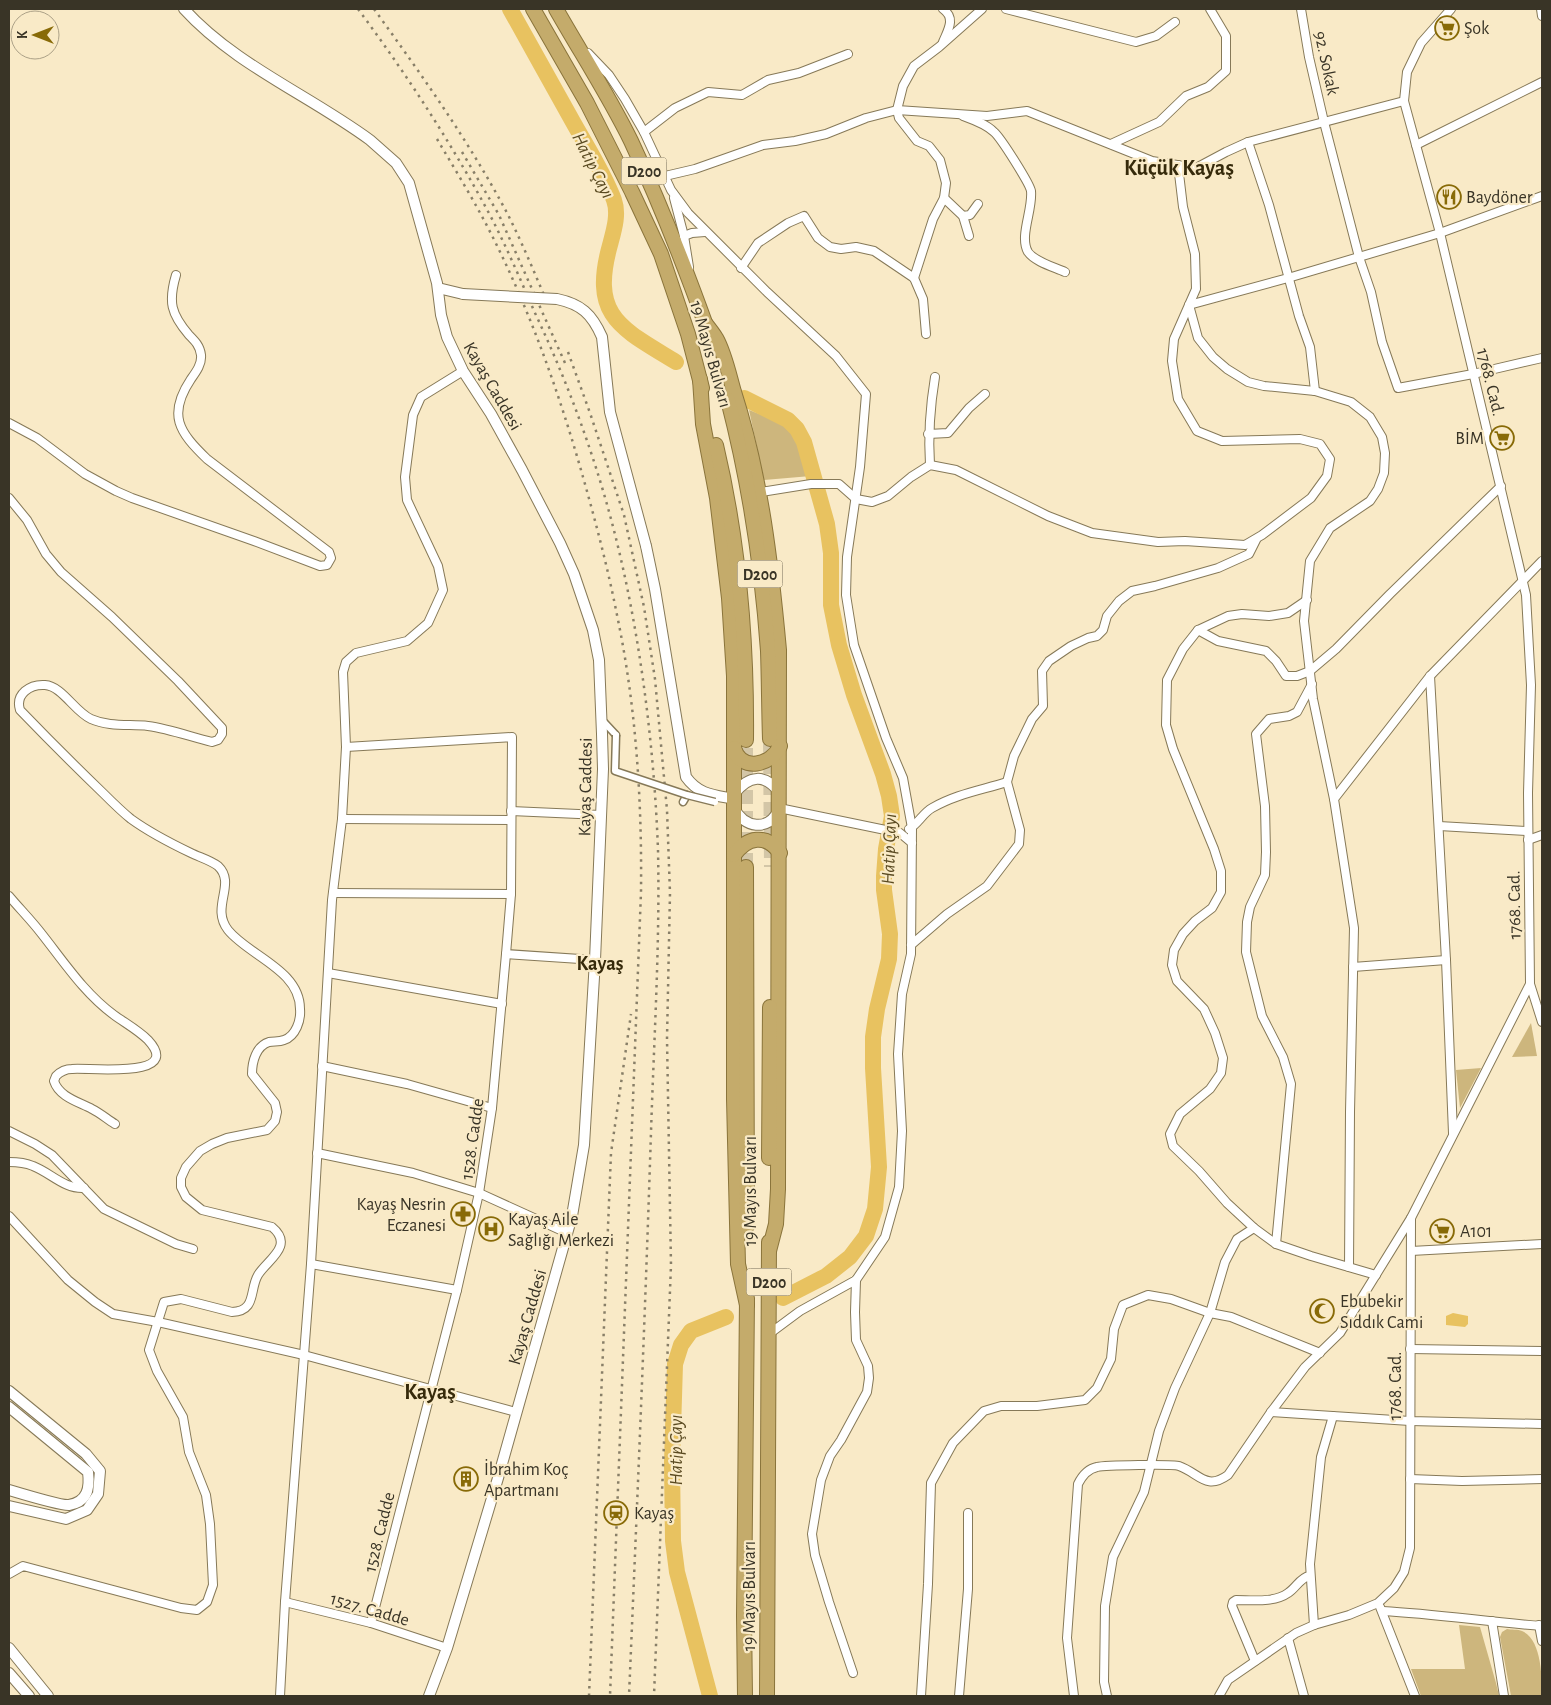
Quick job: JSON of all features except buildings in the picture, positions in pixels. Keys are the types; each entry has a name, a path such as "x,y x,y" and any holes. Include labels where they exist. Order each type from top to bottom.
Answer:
{"highway":[{"name":"19 Mayıs Bulvarı","path":"534,9 587,103 632,192 661,254 688,334 700,379 706,418 735,535 742,595 746,685 746,740"},
{"name":"19 Mayıs Bulvarı","path":"556,9 630,139 654,192 693,288 736,412"},
{"path":"705,323 716,338 730,381 771,564 779,650 775,742 780,793 778,1189 776,1224 769,1251"},
{"path":"706,418 729,598 734,676 732,799 734,855 734,1090 738,1264 747,1305"},
{"path":"734,747 736,754 741,760 748,764 756,764 773,758 777,753 775,742"},
{"path":"734,855 740,847 748,842 762,839 775,846 780,853"},
{"name":"19 Mayıs Bulvarı","path":"745,1696 747,1305 746,867"},
{"name":"19 Mayıs Bulvarı","path":"767,1696 771,867"}],"street":[{"name":"Kayaş Caddesi","path":"184,9 207,32 233,52 353,128 382,149 396,163 409,183 438,288 441,315 447,337 463,371 491,414 560,543 574,574 593,630 599,660 603,769 584,1145 568,1233 447,1648 429,1696"},
{"path":"942,44 951,19 948,12 943,9"},
{"path":"914,278 933,219 944,198 946,183 940,160 929,146 917,141 900,118 897,110 903,86 914,66 982,9"},
{"path":"1006,9 1136,42 1156,36 1174,22"},
{"path":"1111,144 1159,122 1186,96 1208,86 1226,71 1226,36 1210,9"},
{"name":"92. Sokak","path":"1301,9 1309,57 1324,122 1371,292 1382,342 1398,388 1474,374"},
{"name":"1768. Cad.","path":"1219,1696 1228,1680 1288,1638 1314,1625 1349,1615 1378,1603 1394,1588 1404,1572 1410,1548 1411,1218 1530,984 1528,831 1531,685 1526,595 1440,233 1404,101 1407,72 1421,43 1449,9"},
{"path":"1541,9 1542,16"},
{"path":"571,35 609,75 644,132 671,190 684,236 693,288"},
{"path":"644,132 676,108 708,92 742,95 768,80 799,73 848,54"},
{"path":"1416,145 1542,82"},
{"path":"665,176 695,169 763,145 826,134 866,118 897,110 987,116 1027,111 1152,161 1196,168 1248,142 1404,101"},
{"path":"957,113 994,131 1002,140 1031,189 1024,241 1029,253 1039,260 1065,272"},
{"path":"1248,142 1268,205 1298,316 1310,347 1315,391"},
{"path":"754,493 811,484 839,484 856,500 872,502 888,496 910,477 930,464 956,470 1048,516 1092,534 1158,542 1185,540 1246,545 1311,498 1327,476 1330,459 1320,444 1300,439 1222,441 1197,431 1178,399 1172,361 1174,339 1196,289 1195,254 1183,207 1178,165"},
{"path":"671,190 705,232 836,356 866,394 856,500 846,557 846,595 854,645 886,738 903,778 912,828 911,954 902,994 898,1054 902,1131 899,1187 886,1237 856,1280 800,1311 769,1334"},
{"path":"1189,305 1440,233 1542,196"},
{"path":"944,198 963,216 969,236"},
{"path":"963,216 970,215 978,204"},
{"path":"741,268 758,244 788,223 804,216 818,238 830,247 841,249 856,247 874,251 914,278 923,299 927,324 926,334"},
{"path":"684,236 705,232"},
{"path":"9,422 37,438 85,474 132,498 320,566 327,565 331,558 329,552 218,468 197,449 181,429 178,418 179,404 184,390 198,369 201,358 197,344 180,324 174,312 171,298 176,275"},
{"path":"438,288 463,294 569,302 580,307 596,325 602,343 610,412 646,546 657,599 686,777 698,790 706,794 732,799"},
{"path":"1189,305 1198,338 1213,357 1227,370 1248,382 1264,386 1315,391 1351,402 1364,411 1379,430 1385,453 1384,473 1378,489 1370,501 1330,528 1310,561 1304,621 1313,699 1334,799 1354,928 1349,1267"},
{"path":"1474,374 1542,358"},
{"path":"280,1696 284,1602 311,1264 333,893 342,819 346,747 342,672 346,662 356,653 407,641 428,623 443,590 438,566 407,500 405,477 413,415 420,397 463,371"},
{"path":"930,464 928,434 930,404 935,377"},
{"path":"928,434 948,433 969,408 986,394"},
{"path":"1198,630 1218,640 1266,651 1286,676 1297,676 1310,671 1336,648 1501,486"},
{"path":"9,498 27,520 46,554 60,572 112,616 193,695 222,728 222,734 218,740 212,742 159,728 93,720 81,714 56,689 47,685 34,686 23,692 18,702 20,710 131,819 168,842 217,865 225,879 221,908 222,919 227,928 283,975 295,988 300,1000 299,1019 293,1034 286,1040 263,1045 254,1061 252,1074 273,1099 277,1108 277,1117 273,1125 263,1131 227,1138 206,1147 190,1160 181,1178 181,1187 184,1194 202,1210 272,1227 279,1236 279,1251 260,1272 254,1283 251,1301 244,1309 232,1312 176,1299 164,1302 149,1350 157,1371 183,1417 189,1452 206,1495 213,1561 213,1585 207,1602 197,1610 181,1608 23,1566 9,1574"},
{"path":"911,945 947,914 987,886 1019,844 1020,830 1007,782 1014,756 1032,719 1043,706 1042,671 1049,661 1078,643 1096,636 1103,630 1107,616 1119,601 1132,591 1218,568 1248,554 1257,538"},
{"path":"1334,799 1430,676 1542,561"},
{"path":"1307,600 1288,613 1269,616 1242,614 1228,616 1198,630 1182,649 1167,680 1166,725 1173,749 1214,849 1221,871 1221,892 1212,908 1195,921 1183,934 1174,950 1172,965 1177,981 1204,1009 1215,1033 1223,1058 1221,1073 1210,1089 1180,1114 1170,1134 1173,1146 1226,1203 1254,1228 1276,1244 1376,1275"},
{"path":"1430,676 1446,960 1453,1135"},
{"path":"1276,1244 1291,1084 1282,1057 1262,1016 1246,952 1248,915 1265,875 1265,806 1256,734 1269,719 1289,716 1297,712 1312,684"},
{"path":"602,719 616,735 614,774 715,802 732,799 741,785 755,779 769,782 780,793"},
{"name":"1528. Cadde","path":"346,747 512,737 511,894 492,1108 479,1193 457,1290 371,1623"},
{"path":"900,833 912,828 931,809 945,801 969,792 1007,782"},
{"path":"684,802 686,795"},
{"path":"732,799 742,820 749,824 756,825 771,821 779,808 889,830 900,833 912,843"},
{"path":"511,811 601,815"},
{"path":"342,819 511,820"},
{"path":"1439,826 1528,831"},
{"path":"1528,840 1542,835"},
{"path":"333,893 511,894"},
{"path":"9,896 93,997 112,1014 144,1036 153,1048 153,1063 146,1066 120,1070 72,1069 56,1076 54,1081 59,1090 115,1124"},
{"path":"506,954 594,960"},
{"path":"1353,967 1446,960"},
{"path":"328,973 502,1004"},
{"path":"1530,984 1541,1012 1542,1022"},
{"path":"322,1066 407,1084 492,1108"},
{"path":"9,1132 35,1144 52,1155 98,1204 110,1212 176,1244 193,1249"},
{"path":"317,1153 413,1173 479,1193 568,1233"},
{"path":"9,1162 32,1166 75,1189 84,1188"},
{"path":"9,1216 68,1280 113,1314 158,1322 304,1355 516,1412"},
{"path":"1074,1696 1067,1638 1078,1484 1082,1475 1096,1467 1178,1465 1210,1482 1219,1481 1228,1475 1271,1412 1305,1367 1340,1333 1411,1218"},
{"path":"1107,1696 1104,1682 1105,1606 1113,1557 1144,1492 1159,1431 1210,1313 1224,1262 1237,1239 1254,1228"},
{"path":"1411,1251 1542,1244"},
{"path":"311,1264 457,1290"},
{"path":"853,1673 815,1555 812,1534 821,1480 830,1456 841,1440 867,1392 868,1366 856,1340 856,1280"},
{"path":"921,1696 928,1584 931,1483 953,1443 984,1411 1002,1406 1037,1406 1085,1400 1097,1388 1111,1359 1114,1329 1123,1305 1148,1295 1171,1299 1210,1313 1231,1317 1320,1353"},
{"path":"1410,1349 1542,1351"},
{"path":"9,1391 86,1454 100,1471 98,1494 87,1510 66,1519 9,1506"},
{"path":"9,1407 88,1472 90,1486 83,1499 69,1505 9,1490"},
{"path":"1271,1412 1410,1421 1542,1424"},
{"path":"1314,1625 1310,1576 1321,1456 1333,1416"},
{"path":"1410,1478 1462,1481 1542,1479"},
{"path":"958,1696 968,1590 968,1513"},
{"path":"1255,1661 1232,1606 1233,1602 1236,1600 1262,1600 1287,1595 1304,1577 1310,1576"},
{"name":"1527. Cadde","path":"284,1602 371,1623 447,1648"},
{"path":"1378,1603 1415,1696"},
{"path":"1382,1611 1541,1625 1542,1641"},
{"path":"1492,1621 1504,1696"},
{"path":"1288,1638 1304,1696"},
{"path":"9,1648 48,1696"},
{"path":"9,1673 28,1696"}],"shaded area":[{"path":"749,410 786,424 800,441 811,476 764,480"},
{"path":"1531,1023 1537,1056 1512,1057"},
{"path":"1481,1068 1460,1108 1456,1070"},
{"path":"1453,1313 1468,1316 1468,1324 1465,1327 1446,1325 1446,1316"},
{"path":"1459,1625 1480,1627 1499,1696 1421,1696 1411,1669 1465,1669"},
{"path":"1507,1629 1522,1631 1529,1635 1534,1642 1540,1660 1542,1696 1511,1696 1500,1637 1502,1632"}],"waterway":[{"name":"Hatip Çayı","path":"510,9 595,160 614,200 615,222 605,269 604,289 608,305 615,318 626,329 676,362"},
{"name":"Hatip Çayı","path":"744,398 788,420 797,429 804,442 827,524 831,553 831,605 839,645 854,695 883,774 892,816 886,849 884,876 890,934 889,959 877,1009 873,1037 879,1167 875,1209 866,1236 850,1257 826,1276 783,1298"},
{"name":"Hatip Çayı","path":"710,1696 677,1572 673,1541 672,1463 675,1364 681,1345 691,1331 726,1317"}],"tunnel":[{"path":"770,739 771,867"},
{"path":"746,740 746,867"}],"railway":[{"path":"358,9 428,110 461,163 491,217 568,388 604,492 611,519 630,600 644,683 656,809 658,920 644,1344 629,1696"},
{"path":"374,9 476,159 511,221 544,295"},
{"path":"437,139 479,212 515,283 563,411 606,563 624,649 633,718 639,787 641,892 610,1696"},
{"path":"462,152 499,215 565,363"},
{"path":"568,352 624,515 644,607 655,679 667,810 670,893 667,1039 671,1265 654,1696"},
{"path":"589,1696 611,1153 631,1014"}],"place":[{"name":"Şok","path":"1447,28"},
{"name":"Baydöner","path":"1449,197"},
{"name":"BİM","path":"1502,438"},
{"name":"Kayaş Nesrin Eczanesi","path":"463,1214"},
{"name":"Kayaş Aile Sağlığı Merkezi","path":"491,1229"},
{"name":"A101","path":"1442,1231"},
{"name":"Ebubekir Sıddık Cami","path":"1322,1311"},
{"name":"İbrahim Koç Apartmanı","path":"466,1479"},
{"name":"Kayaş","path":"616,1513"}],"district":[{"name":"Küçük Kayaş","path":"1179,167"},
{"name":"Kayaş","path":"600,963"},
{"name":"Kayaş","path":"430,1391"}]}
